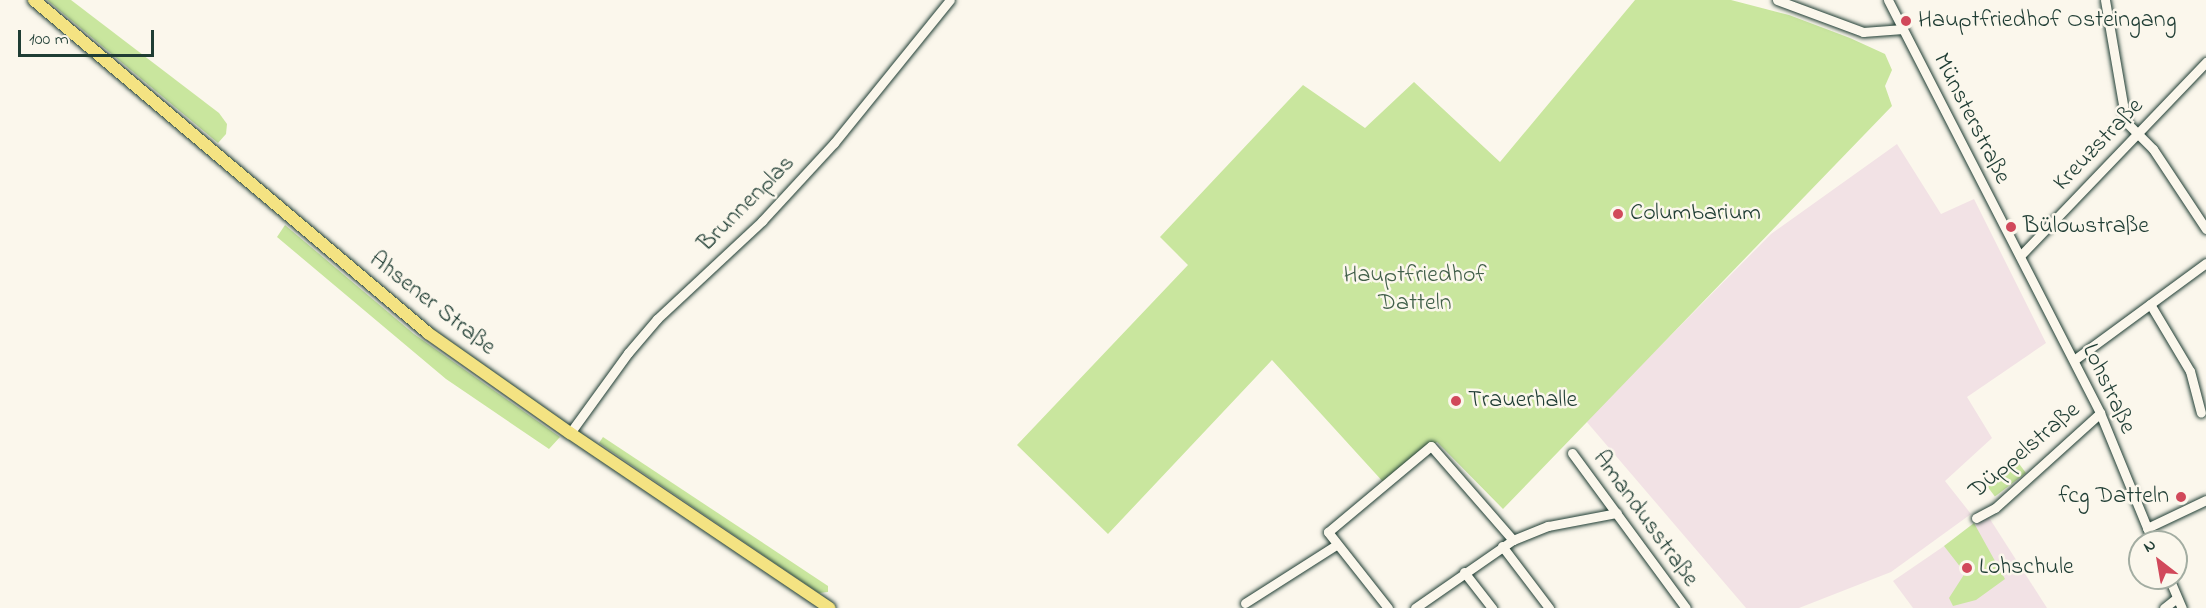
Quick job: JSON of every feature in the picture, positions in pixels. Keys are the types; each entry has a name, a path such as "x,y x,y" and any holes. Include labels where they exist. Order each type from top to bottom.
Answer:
{"main road":[{"name":"Ahsener Straße","path":"34,0 428,333 570,433 829,608"}],"street":[{"name":"Brunnenplas","path":"570,433 628,353 657,319 762,221 841,134 950,0"},
{"path":"1778,0 1863,32 1903,29"},
{"name":"Münsterstraße","path":"1888,0 2020,256"},
{"path":"2105,0 2126,122 2153,149 2206,230"},
{"name":"Kreuzstraße","path":"2020,256 2206,62"},
{"name":"Lohstraße","path":"2020,256 2100,413 2147,528"},
{"path":"2074,360 2206,262"},
{"path":"2150,304 2190,371 2201,413"},
{"name":"Düppelstraße","path":"1976,519 1995,508 2100,413"},
{"path":"1388,608 1328,532 1431,446 1513,540"},
{"name":"Amandusstraße","path":"1572,453 1686,608"},
{"path":"2147,528 2206,500"},
{"path":"1415,608 1513,540 1548,526 1617,513"},
{"path":"1245,603 1336,545"},
{"path":"1502,546 1549,608"},
{"path":"1464,572 1492,608"},
{"path":"2174,590 2182,608"},
{"path":"2164,608 2177,598"},
{"path":"1428,599 1436,608"}],"shaded area":[{"path":"1897,144 1941,214 1974,199 2046,343 1967,397 1992,438 1945,481 1971,514 1891,572 1799,608 1746,608 1586,421 1771,234"},
{"name":"Lohschule","path":"1988,516 2047,608 1913,608 1893,581"}],"green space":[{"path":"47,0 71,0 219,113 227,124 226,134 218,143"},
{"name":"Hauptfriedhof Datteln","path":"1635,0 1731,0 1789,15 1850,38 1885,54 1892,70 1885,86 1892,106 1503,509 1437,442 1385,484 1272,360 1108,534 1017,445 1188,265 1160,237 1303,85 1365,128 1414,82 1500,162"},
{"path":"285,225 414,334 560,437 549,449 446,379 277,237"},
{"path":"603,437 828,586 828,592 819,593 599,443"},
{"path":"2017,461 2026,473 1995,496 1986,484"},
{"path":"1974,523 2005,579 1976,600 1953,606 1949,598 1965,573 1944,546"}],"place":[{"name":"Hauptfriedhof Osteingang","path":"1906,21"},
{"name":"Columbarium","path":"1618,214"},
{"name":"Bülowstraße","path":"2011,227"},
{"name":"Trauerhalle","path":"1456,401"},
{"name":"fcg Datteln","path":"2181,497"},
{"name":"Lohschule","path":"1967,568"}]}
